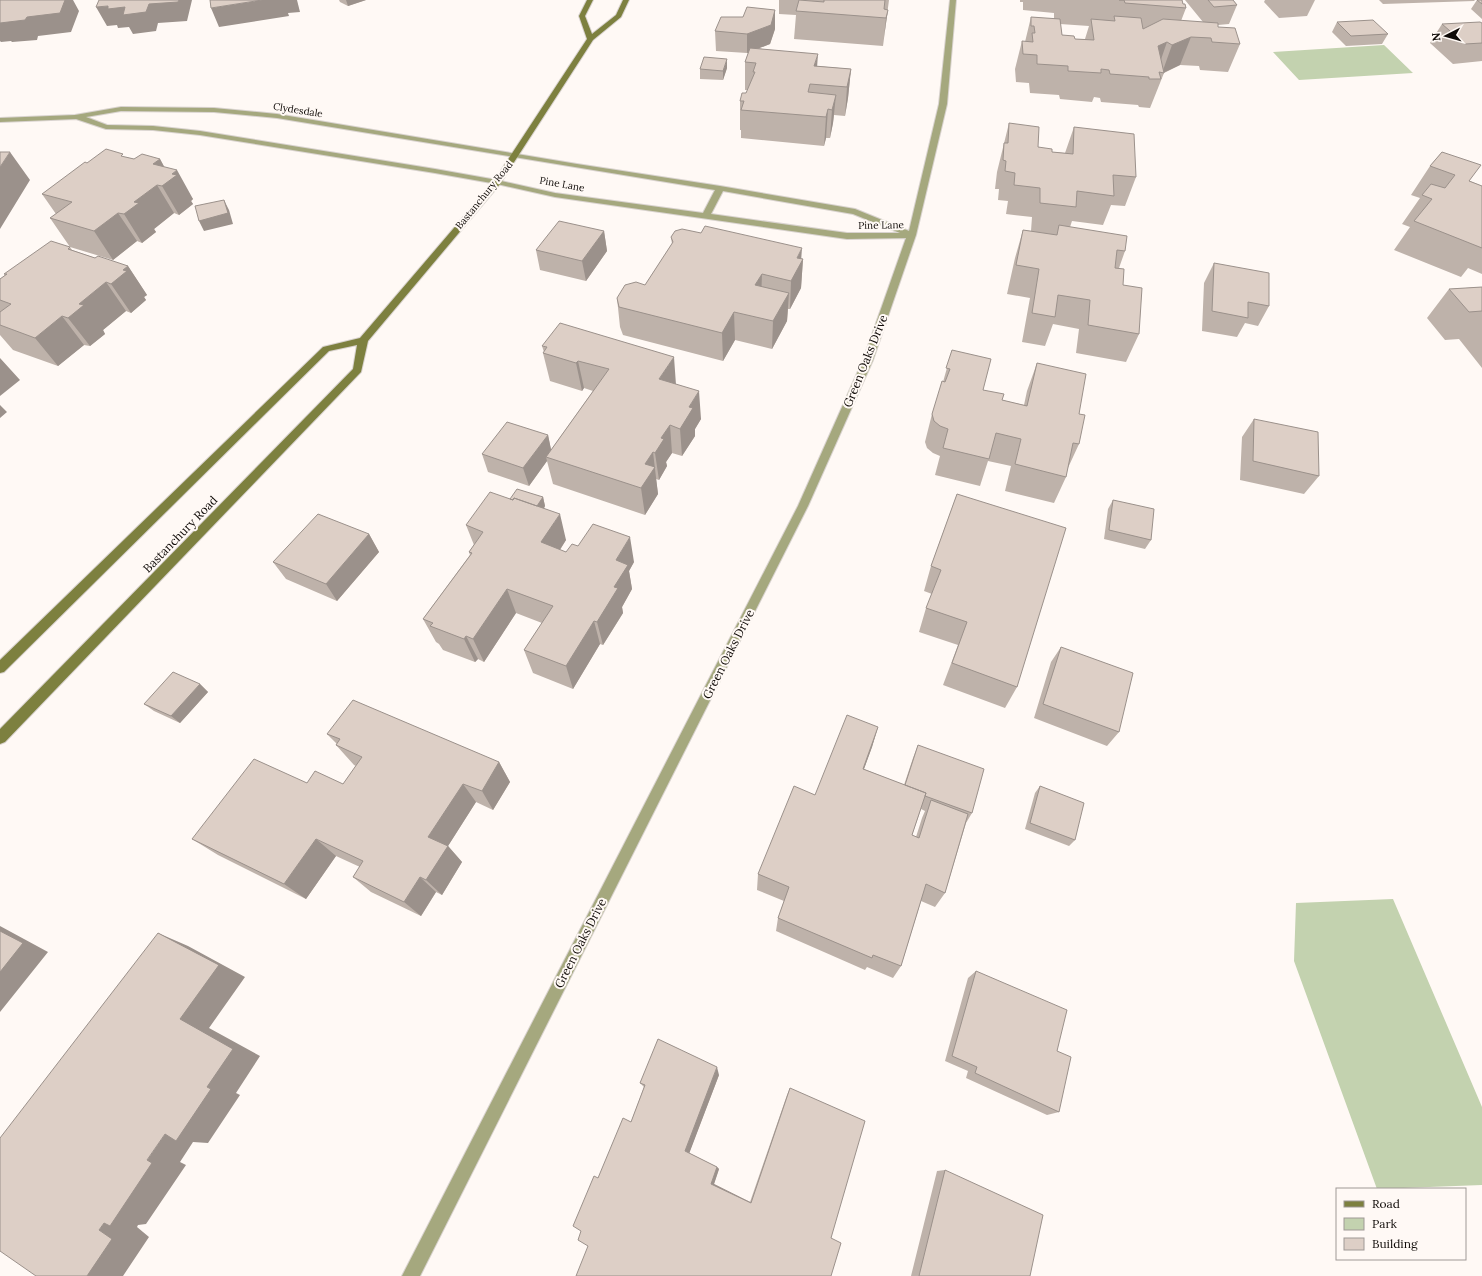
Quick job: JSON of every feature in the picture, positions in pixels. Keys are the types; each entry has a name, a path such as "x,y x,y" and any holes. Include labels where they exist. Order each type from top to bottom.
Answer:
{"main road":[{"path":"590,0 582,16 590,39"},
{"name":"Bastanchury Road","path":"0,738 358,370 363,340 497,182 516,155 590,39 619,16 626,0"},
{"path":"0,668 326,349 363,340"}],"street":[{"name":"Green Oaks Drive","path":"411,1276 803,506 868,360 912,236 943,104 953,0"},
{"name":"Clydesdale","path":"0,120 75,116 121,109 214,110 277,116 516,155"},
{"name":"Clydesdale","path":"75,116 106,127 153,128 200,133 497,182"},
{"name":"Pine Lane","path":"516,155 720,188 855,212 912,236"},
{"name":"Pine Lane","path":"497,182 555,195 847,236 912,236"},
{"path":"706,216 720,188"}],"green space":[{"path":"1384,45 1413,73 1299,80 1273,52"},
{"path":"1393,899 1482,1107 1482,1185 1377,1188 1294,961 1296,903"}],"building":[{"path":"0,0 65,0 60,13 27,17 25,20 0,23"},
{"path":"99,0 179,0 178,2 149,4 146,12 123,15 125,7 108,9 108,6 96,7"},
{"path":"210,0 262,0 211,8"},
{"path":"799,0 824,2 824,0 885,0 884,9 888,10 886,18 796,11"},
{"path":"1124,0 1182,0 1186,8 1125,3"},
{"path":"1208,0 1233,0 1237,5 1214,7"},
{"path":"747,7 775,10 771,25 747,34 715,31 721,17 743,17"},
{"path":"1114,16 1141,18 1143,29 1163,19 1218,23 1218,27 1235,28 1240,44 1212,42 1211,38 1191,37 1172,45 1167,42 1158,46 1164,73 1159,72 1161,79 1110,74 1109,70 1101,69 1101,73 1068,71 1068,66 1037,64 1037,55 1023,54 1022,41 1033,42 1032,33 1035,33 1034,26 1031,26 1031,17 1060,19 1062,35 1074,36 1075,39 1094,40 1091,19 1115,21"},
{"path":"1373,20 1388,34 1351,36 1337,22"},
{"path":"1482,23 1482,43 1465,44 1442,24"},
{"path":"750,48 818,54 814,66 851,69 847,87 810,84 808,92 836,95 832,110 828,109 826,117 741,110 744,101 740,101 742,93 746,93 755,72 753,72 756,63 745,62"},
{"path":"704,57 727,59 723,71 700,69"},
{"path":"1009,123 1039,127 1038,147 1052,149 1052,152 1073,154 1074,127 1134,134 1136,177 1113,175 1114,196 1077,191 1076,207 1040,203 1040,188 1014,185 1015,173 1005,171 1006,161 1003,160 1004,143 1008,143"},
{"path":"106,149 123,154 121,156 134,159 142,154 160,159 153,164 177,170 172,174 177,175 162,186 157,185 134,202 139,203 124,214 118,213 94,231 50,218 72,202 42,194 85,162 87,163"},
{"path":"0,152 10,152 0,167"},
{"path":"1442,152 1481,165 1469,181 1482,186 1482,248 1414,221 1432,199 1422,195 1431,184 1445,188 1455,175 1430,166"},
{"path":"224,200 228,213 199,221 195,206"},
{"path":"559,221 604,231 582,261 536,250"},
{"path":"1059,225 1127,236 1125,251 1117,250 1115,268 1124,269 1123,285 1142,288 1139,334 1088,325 1090,300 1058,295 1055,317 1032,313 1039,269 1016,265 1023,230 1057,235"},
{"path":"705,226 802,248 797,258 803,259 791,281 762,274 755,285 789,293 773,321 734,312 722,333 619,307 617,298 625,285 636,282 645,285 673,242 671,237 675,231 682,229 701,233"},
{"path":"51,241 70,247 68,249 95,258 98,256 128,266 123,270 127,271 111,284 106,282 79,304 84,305 68,318 62,316 35,338 0,325 0,312 11,304 0,300 0,279 7,274 4,274"},
{"path":"1214,263 1269,273 1269,306 1248,302 1248,318 1212,311"},
{"path":"1482,287 1482,311 1469,312 1449,289"},
{"path":"560,323 674,357 659,379 699,391 689,407 693,408 680,429 670,425 661,438 664,439 655,453 653,452 645,464 655,467 641,488 546,457 609,369 578,361 576,363 543,353 547,347 542,346"},
{"path":"952,350 991,359 983,390 1004,394 1002,400 1027,406 1037,363 1086,374 1079,414 1085,415 1079,444 1073,443 1066,477 1015,464 1021,439 996,433 989,459 943,448 948,429 940,426 934,421 932,414 942,381 945,382 950,369 946,368"},
{"path":"1254,419 1318,432 1319,476 1253,461"},
{"path":"507,422 548,435 523,468 482,454"},
{"path":"517,489 543,497 537,506 514,498 513,500 510,499"},
{"path":"490,492 513,500 514,498 560,514 541,542 566,552 572,544 578,546 593,524 630,537 616,560 628,565 614,587 618,588 597,622 594,621 566,666 524,650 553,606 507,589 473,639 466,636 464,639 430,626 433,623 423,619 472,553 469,552 483,532 466,525"},
{"path":"957,494 1066,528 1017,687 952,663 967,622 926,608 941,570 931,566"},
{"path":"1113,500 1154,509 1151,540 1109,530"},
{"path":"318,514 369,534 326,584 273,562"},
{"path":"1061,647 1133,673 1119,732 1043,704"},
{"path":"173,672 200,684 171,716 144,704"},
{"path":"353,700 499,762 482,791 463,784 428,837 448,846 426,880 420,877 404,902 353,877 363,861 316,839 284,884 192,839 254,759 307,783 315,771 343,784 362,757 336,745 340,739 327,734"},
{"path":"847,715 878,727 863,769 926,793 912,835 919,838 931,800 968,814 945,893 926,884 901,966 873,955 872,958 778,918 789,887 758,874 794,786 815,795"},
{"path":"918,745 984,769 972,813 925,796 926,793 905,785"},
{"path":"1040,786 1084,803 1075,840 1030,823"},
{"path":"0,931 23,943 0,972"},
{"path":"158,933 219,965 180,1019 233,1049 207,1087 211,1089 176,1141 165,1134 147,1160 152,1163 110,1226 104,1223 99,1230 112,1239 87,1276 36,1276 0,1251 0,1138"},
{"path":"976,971 1067,1010 1057,1051 1071,1057 1059,1112 975,1073 977,1067 952,1056"},
{"path":"658,1039 717,1067 685,1151 717,1167 711,1184 751,1203 790,1088 865,1121 831,1238 841,1243 831,1276 576,1276 588,1246 578,1240 581,1231 573,1226 594,1176 598,1178 623,1118 631,1122 645,1085 640,1083"},
{"path":"945,1170 1043,1215 1030,1276 919,1276"}]}
